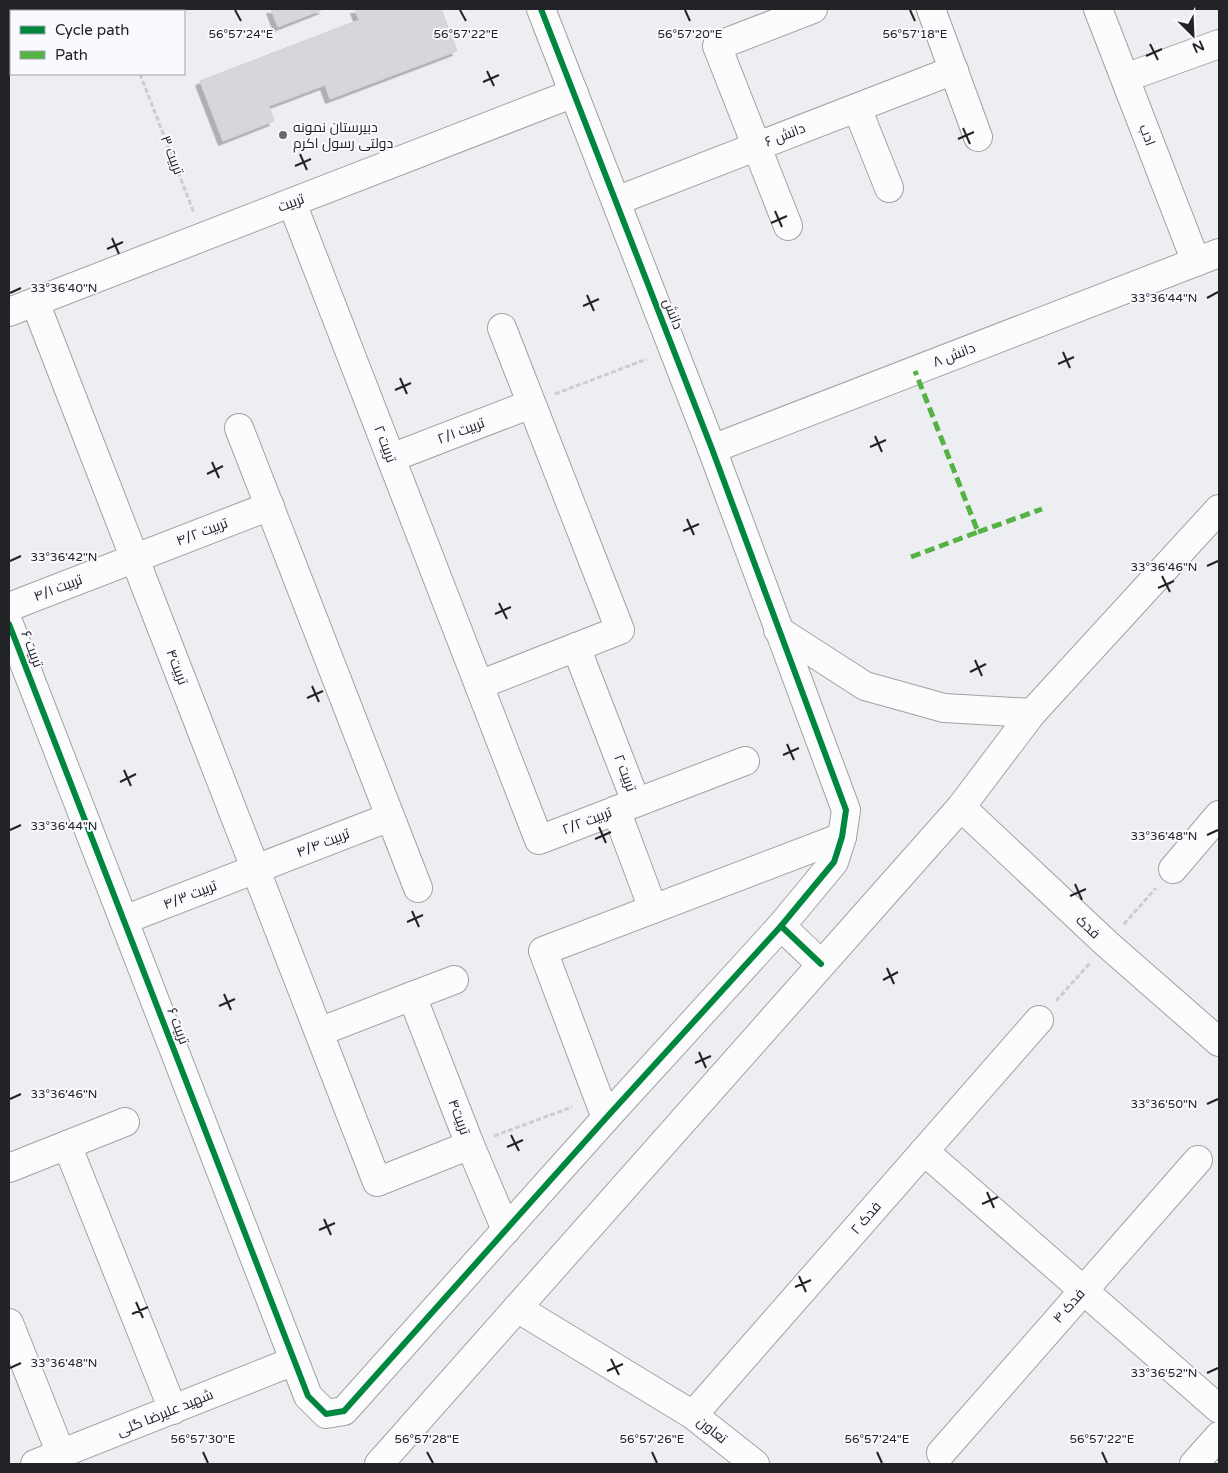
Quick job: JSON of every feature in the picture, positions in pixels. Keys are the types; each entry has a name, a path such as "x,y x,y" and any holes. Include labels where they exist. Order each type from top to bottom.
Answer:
{"street":[{"name":"دانش","path":"344,1411 506,1230 602,1107 781,926 834,862 842,837 846,810 712,449 541,9"},
{"path":"788,226 717,46 813,9"},
{"path":"931,9 978,137"},
{"name":"ادب","path":"1098,9 1125,78 1208,257"},
{"path":"1125,78 1219,44"},
{"name":"دانش ۶","path":"616,201 954,70"},
{"name":"تربیت","path":"9,312 574,93"},
{"path":"857,108 889,188"},
{"name":"تربیت ۲","path":"292,202 539,840"},
{"name":"دانش ۸","path":"712,449 1208,257"},
{"name":"تربیت۴","path":"35,302 377,1182 470,1145 412,996"},
{"path":"479,685 620,630 502,328"},
{"name":"تربیت ۲/۱","path":"391,458 531,404"},
{"path":"239,428 418,888"},
{"name":"تربیت ۴/۲","path":"135,558 270,506"},
{"path":"379,1464 961,807 1032,713 1219,509"},
{"name":"تربیت ۴/۱","path":"9,608 135,558"},
{"name":"تربیت ۶","path":"9,624 308,1396 326,1414 344,1411"},
{"path":"778,630 865,686 944,708 1032,713"},
{"name":"تربیت ۲","path":"576,647 626,806 653,909"},
{"name":"تربیت ۲/۲","path":"539,840 745,761"},
{"name":"فدک","path":"961,807 1107,944 1219,1042"},
{"path":"1173,868 1219,815"},
{"name":"تربیت ۴/۴","path":"256,869 390,817"},
{"path":"602,1107 543,951 842,837"},
{"name":"تربیت ۴/۳","path":"124,920 256,869"},
{"path":"781,926 821,964"},
{"path":"319,1032 454,980"},
{"name":"فدک ۲","path":"693,1415 1039,1020"},
{"path":"9,1168 125,1122"},
{"path":"67,1145 173,1410"},
{"path":"470,1145 506,1230"},
{"path":"924,1152 1219,1409"},
{"name":"فدک ۴","path":"941,1453 1198,1160"},
{"name":"تعاون","path":"517,1308 693,1415 754,1464"},
{"path":"9,1323 61,1454"},
{"name":"شهید علیرضا گلی","path":"35,1464 294,1361"},
{"path":"1194,1464 1219,1436"}],"path":[{"path":"531,404 673,349"},
{"path":"470,1145 602,1107"}],"building":[{"path":"271,9 324,9 278,27"},
{"path":"355,9 441,9 457,51 330,99 325,85 269,106 274,121 223,141 200,81 359,20"}],"marked path":[{"path":"911,557 978,532 915,371"},
{"path":"978,532 1042,509"}],"cycle path":[{"path":"541,9 712,449 846,810 842,837 834,862 781,926 821,964"},
{"path":"9,624 308,1396 326,1414 344,1411 781,926"}],"place":[{"name":"دبیرستان نمونه دولتی رسول اکرم","path":"283,135"}]}
